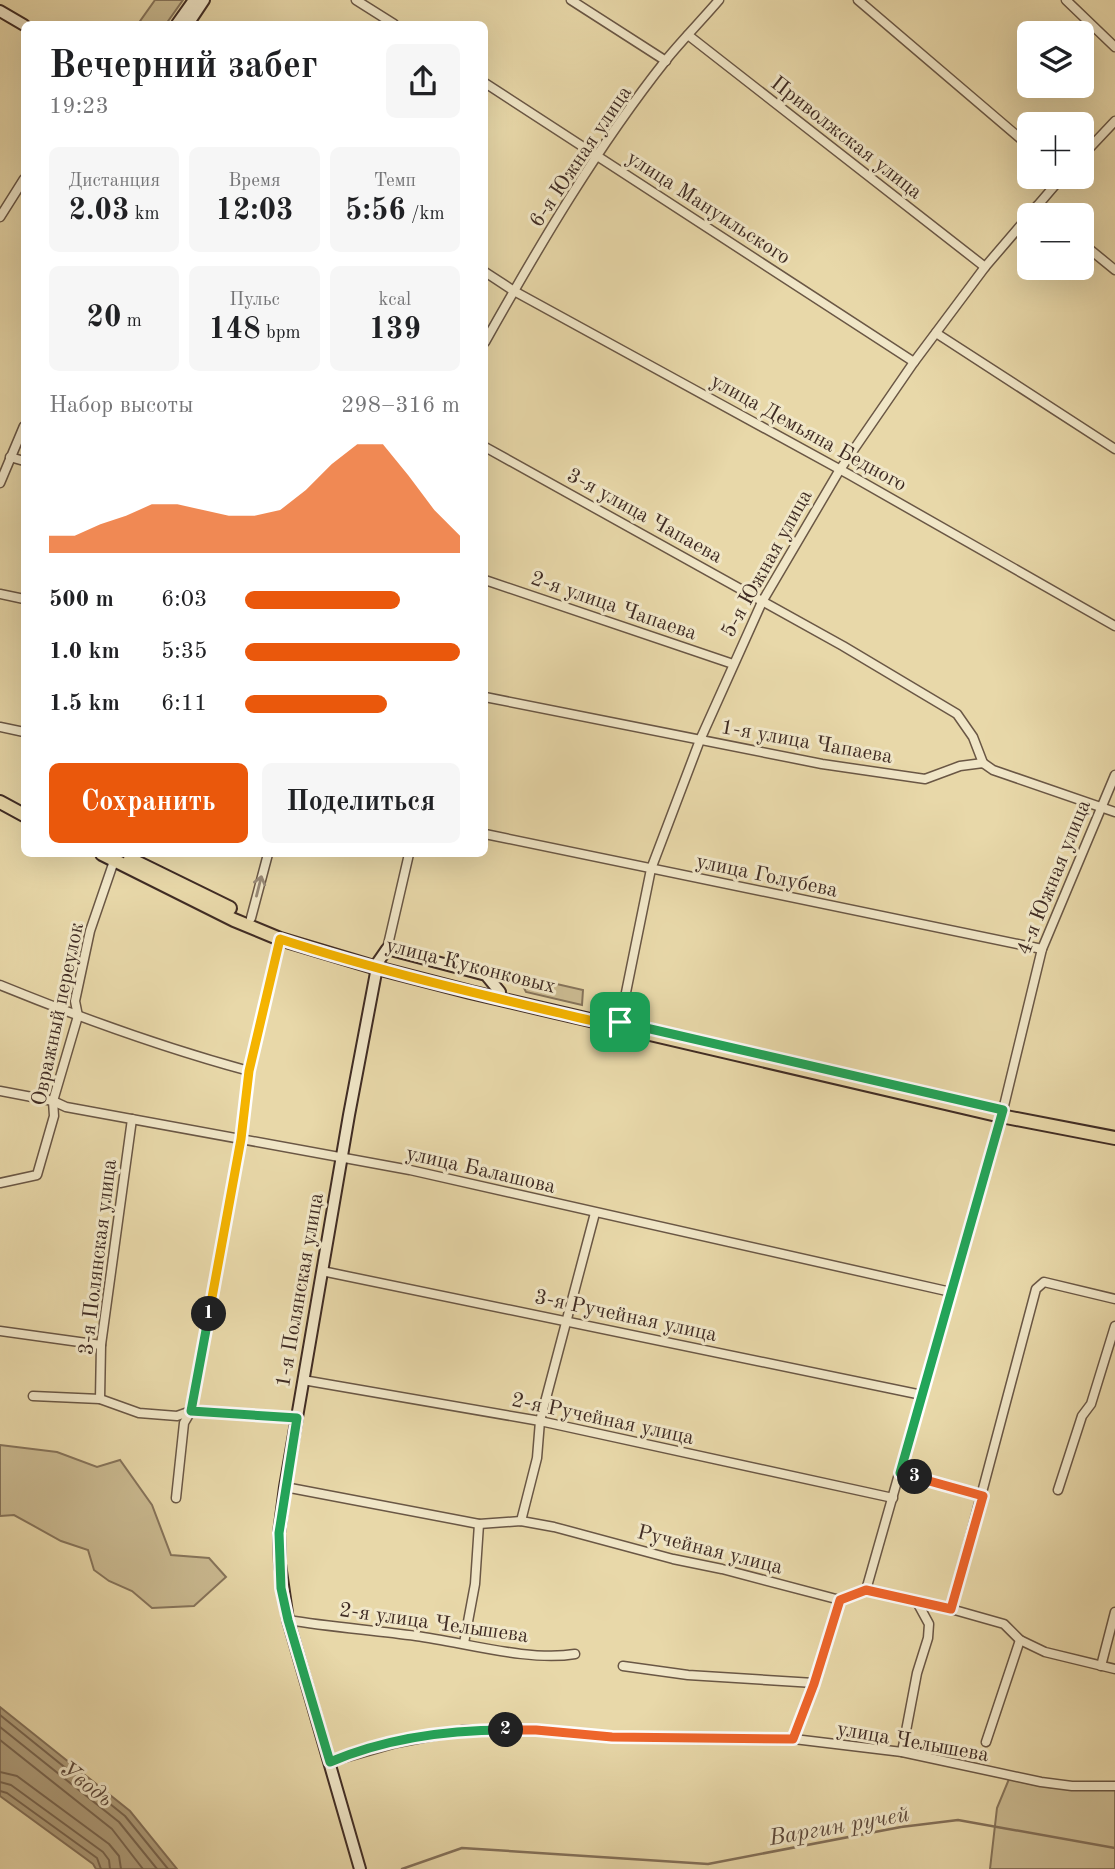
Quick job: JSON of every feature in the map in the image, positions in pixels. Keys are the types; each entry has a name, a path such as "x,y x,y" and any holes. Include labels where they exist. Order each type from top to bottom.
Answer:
{"main road":[{"path":"0,793 21,804"},
{"path":"0,802 21,813"},
{"name":"улица Куконковых","path":"117,857 251,919 377,965 500,992 620,1024"},
{"name":"улица Куконковых","path":"117,857 234,919 280,939 620,1024 1115,1138"},
{"name":"улица Куконковых","path":"1002,1113 1115,1131"}],"street":[{"path":"179,21 194,0"},
{"path":"190,21 204,0"},
{"path":"356,0 389,21"},
{"path":"571,0 666,61"},
{"name":"6-я Южная улица","path":"488,337 598,155 666,61 719,0"},
{"path":"858,0 1017,136"},
{"path":"1066,0 1115,47"},
{"path":"0,10 21,23"},
{"name":"Приволжская улица","path":"688,34 985,267"},
{"name":"улица Мануильского","path":"488,85 914,362"},
{"path":"1094,143 1115,121"},
{"path":"0,217 21,184"},
{"name":"5-я Южная улица","path":"1040,203 1052,189"},
{"name":"5-я Южная улица","path":"620,1024 651,869 700,740 762,602 839,471 914,362 985,267 1017,229"},
{"path":"1094,253 1115,270"},
{"name":"улица Демьяна Бедного","path":"488,274 1115,626"},
{"path":"936,333 1115,449"},
{"path":"0,482 2,471 21,433"},
{"name":"3-я улица Чапаева","path":"488,449 843,646 957,714 973,737 983,763"},
{"path":"10,457 21,460"},
{"name":"2-я улица Чапаева","path":"488,581 733,664"},
{"path":"0,594 21,598"},
{"name":"1-я улица Чапаева","path":"488,698 822,764 925,779 960,766 983,763"},
{"path":"0,727 21,731"},
{"path":"983,763 993,770 1115,812"},
{"name":"4-я Южная улица","path":"866,1590 1002,1113 1042,949 1115,775"},
{"name":"улица Голубева","path":"488,835 1042,949"},
{"name":"Овражный переулок","path":"0,1183 37,1175 54,1116 53,1101 78,1016 75,1001 90,931 117,857"},
{"path":"251,919 267,857"},
{"path":"377,965 387,950 408,857"},
{"path":"176,1498 184,1423 191,1411 241,1139 249,1071 280,939"},
{"path":"387,950 486,975 500,992"},
{"name":"1-я Полянская улица","path":"360,1869 288,1620 281,1588 279,1533 341,1157 377,965"},
{"path":"0,985 78,1016 249,1071"},
{"name":"улица Балашова","path":"0,1091 53,1101 66,1107 410,1170 951,1292"},
{"name":"3-я Полянская улица","path":"100,1399 101,1345 132,1119"},
{"path":"521,1521 537,1458 540,1421 595,1213"},
{"name":"3-я Ручейная улица","path":"322,1271 922,1395"},
{"path":"951,1609 1036,1289 1044,1282 1115,1299"},
{"path":"1058,1490 1082,1416 1091,1404 1115,1326"},
{"path":"0,1331 101,1345"},
{"name":"2-я Ручейная улица","path":"303,1380 540,1421 893,1498"},
{"path":"33,1396 100,1399 139,1413 177,1416 191,1411 297,1418"},
{"path":"900,1473 983,1496"},
{"name":"Ручейная улица","path":"285,1487 479,1524 521,1521 554,1527 840,1600"},
{"path":"464,1643 475,1584 479,1524"},
{"path":"793,1739 814,1684 840,1600 866,1590 1004,1624 1020,1640 1045,1652 1115,1669"},
{"path":"902,1752 917,1673 929,1638 929,1624 917,1602"},
{"path":"1101,1666 1115,1612"},
{"name":"2-я улица Челышева","path":"288,1620 560,1657 575,1654"},
{"path":"986,1742 1020,1640"},
{"path":"623,1666 688,1675 814,1684"},
{"name":"улица Челышева","path":"330,1762 387,1745 463,1730 536,1730 612,1737 793,1739 902,1752 1041,1782 1072,1786 1115,1786"}],"shaded area":[{"path":"155,0 183,0 168,21 140,21"},
{"path":"526,977 583,990 582,1005 526,992 522,984"},
{"path":"0,1445 57,1452 97,1467 120,1460 152,1505 171,1555 209,1558 226,1577 194,1606 152,1608 132,1591 109,1581 94,1570 88,1550 61,1541 14,1515 0,1516"},
{"path":"1009,1779 1062,1789 1115,1787 1115,1869 990,1869 997,1808"}],"water":[{"name":"Уводь","path":"0,1707 130,1811 177,1869 96,1869 93,1864 0,1796"}],"waterway":[{"name":"Варгин ручей","path":"402,1869 462,1848 708,1864 901,1827 958,1820 1115,1848"}],"route":[{"path":"280,939 470,992 619,1027 620,1022 1003,1110 900,1473 983,1496 951,1609 866,1590 840,1600 814,1684 793,1739 612,1737 536,1730 463,1730 396,1743 330,1762 281,1588 279,1533 297,1418 191,1411 241,1139 249,1071 280,939"}]}
